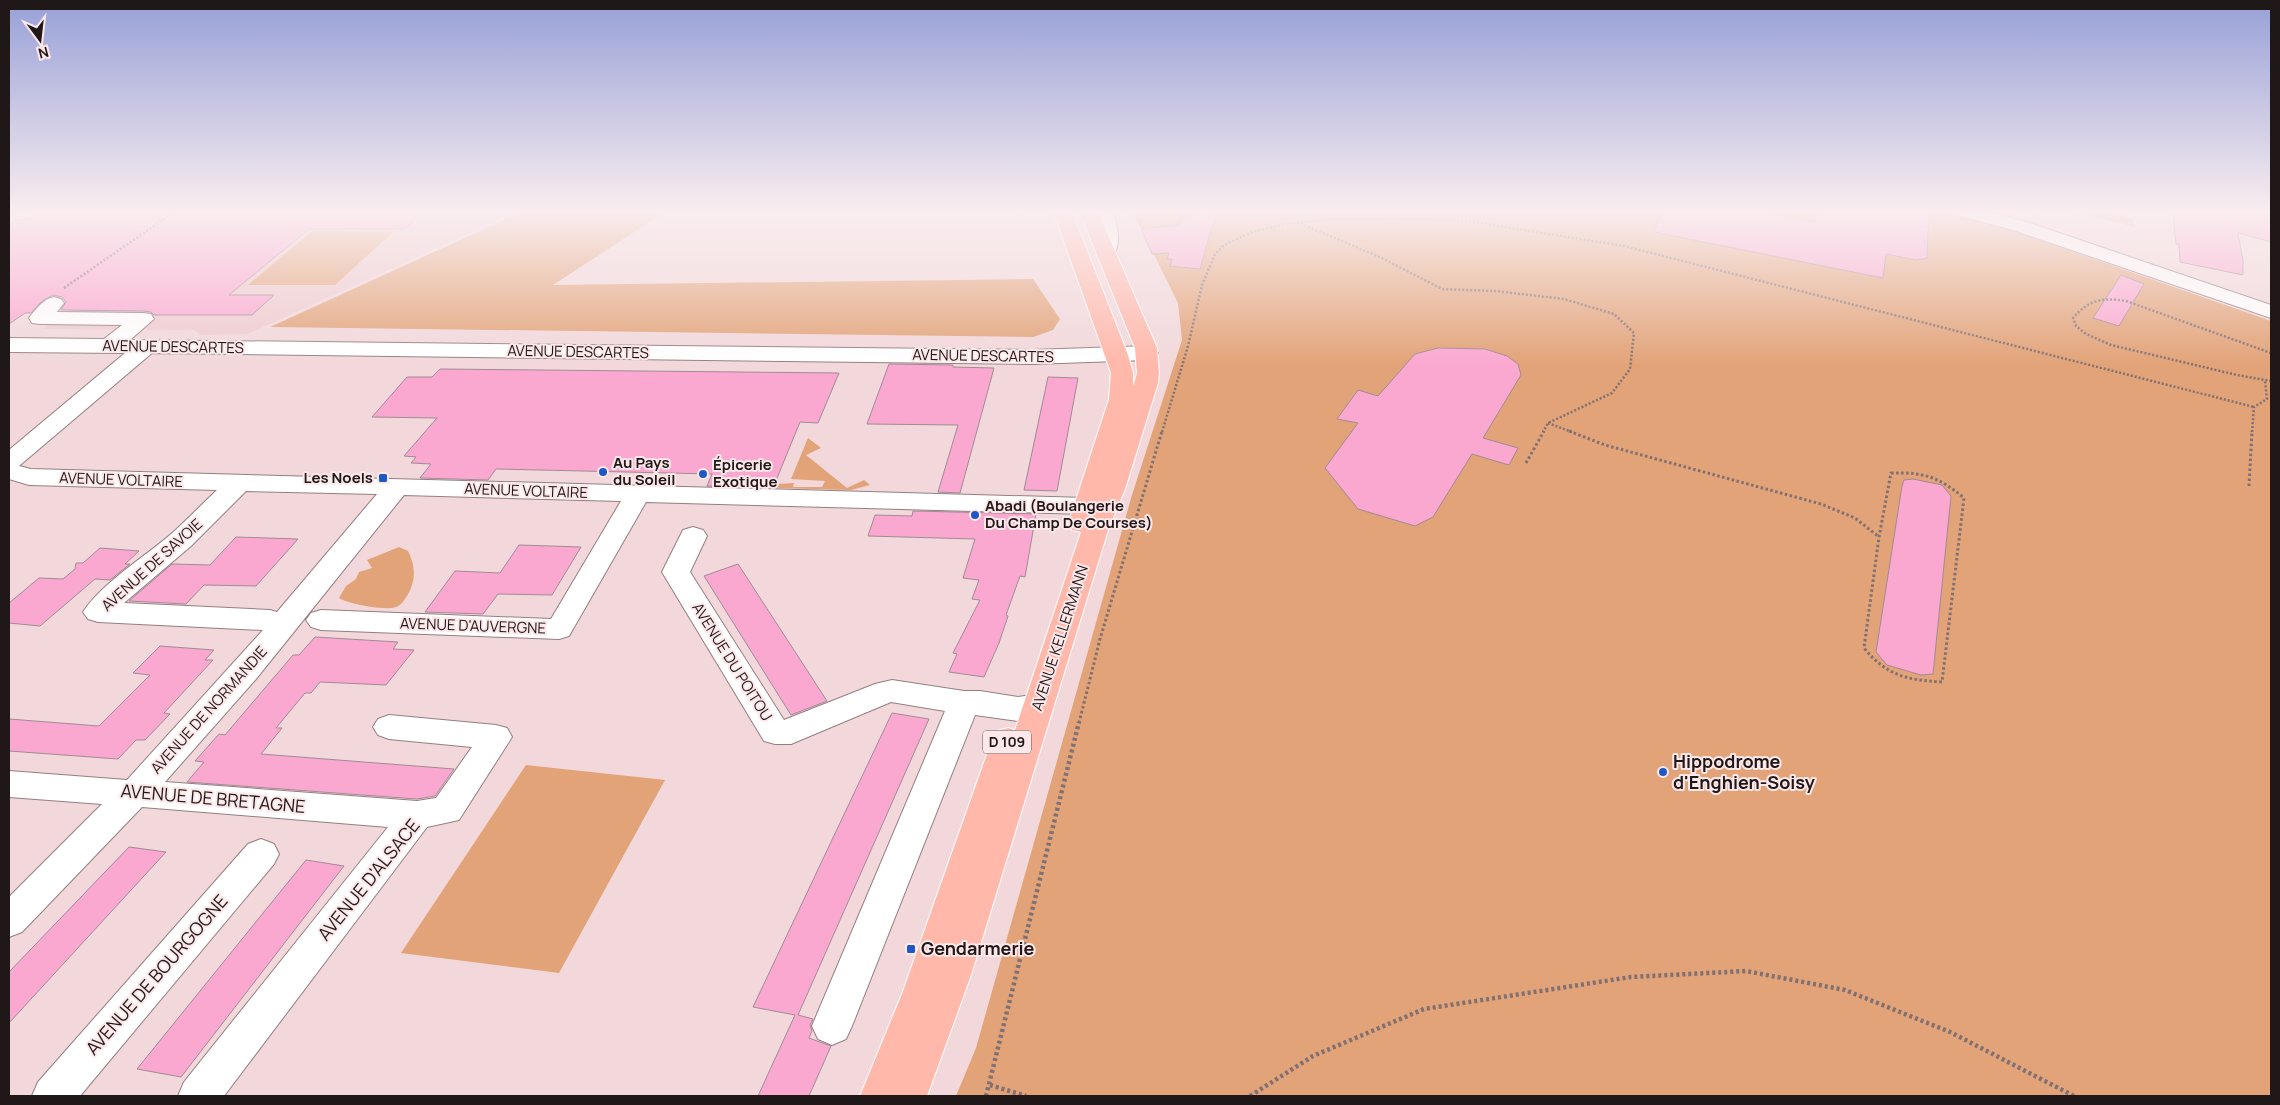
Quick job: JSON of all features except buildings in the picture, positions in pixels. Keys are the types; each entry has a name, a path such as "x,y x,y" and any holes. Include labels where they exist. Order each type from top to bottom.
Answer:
{"main road":[{"name":"AVENUE KELLERMANN","path":"882,1096 922,994 947,922 1095,530 1095,508 1112,489 1148,373 1132,354 1087,262"},
{"name":"AVENUE KELLERMANN","path":"1108,262 1132,354"},
{"name":"AVENUE KELLERMANN","path":"906,1096 952,975 1028,707"}],"street":[{"path":"2124,262 2271,312"},
{"path":"54,303 40,318 143,319 109,346"},
{"name":"AVENUE DESCARTES","path":"9,345 1032,357 1132,354"},
{"path":"9,462 146,347"},
{"name":"AVENUE VOLTAIRE","path":"9,471 29,477 638,494 866,498 1095,508"},
{"name":"AVENUE DE SAVOIE","path":"239,482 181,540 129,582 98,612 270,620"},
{"name":"AVENUE DE NORMANDIE","path":"9,921 135,793 245,670 397,487"},
{"name":"AVENUE D'AUVERGNE","path":"322,620 559,629 638,494"},
{"name":"AVENUE DU POITOU","path":"693,536 676,572 775,732 791,732 892,691 964,703 1028,707"},
{"path":"832,1026 964,703"},
{"name":"AVENUE D'ALSACE","path":"199,1096 417,815 447,810 496,738 389,727"},
{"name":"AVENUE DE BRETAGNE","path":"9,784 417,815"},
{"name":"AVENUE DE BOURGOGNE","path":"53,1096 261,854"}],"path":[{"path":"54,303 44,302 102,262"},
{"path":"986,1096 1100,639 1188,346 1198,300 1212,262"},
{"path":"1389,262 1442,289 1495,291 1564,299 1614,314 1634,334 1630,369 1612,393 1548,423 1526,463"},
{"path":"1685,262 2254,406 2267,399 2271,400"},
{"path":"2271,353 2136,303 2120,300 2092,300 2084,304 2073,318 2076,326 2086,334 2111,345 2271,381"},
{"path":"2265,380 2267,399"},
{"path":"2249,486 2254,406"},
{"path":"1548,423 1605,445 1822,504 1855,518 1879,537"},
{"path":"1916,471 1945,481 1964,498 1942,682 1908,680 1874,664 1864,648 1879,537 1891,473 1916,471"},
{"path":"1250,1096 1313,1056 1424,1009 1631,977 1746,971 1846,990 1950,1032 2074,1096"},
{"path":"990,1085 1026,1096"}],"shaded area":[{"path":"135,262 407,262 248,334 201,335 194,330 43,329"},
{"path":"276,262 361,262 335,285 248,285"},
{"path":"413,262 589,262 553,285 1033,279 1060,319 1053,330 1033,337 270,327"},
{"name":"Hippodrome d'Enghien-Soisy","path":"1158,262 2101,262 2271,321 2271,1096 956,1096 976,1048 1132,495 1182,340 1178,303"},
{"path":"808,438 821,448 806,455 847,488 864,480 870,485 851,490 775,488 777,484 794,483 793,487 822,487 825,481 791,479"},
{"path":"399,547 408,551 414,568 412,585 400,605 391,608 367,606 339,598 346,586 356,579 359,572 372,568 367,560"},
{"path":"526,765 665,780 559,973 401,953"}],"place":[{"name":"Au Pays du Soleil","path":"603,472"},
{"name":"Épicerie Exotique","path":"703,474"},
{"name":"Les Noels","path":"383,478"},
{"name":"Abadi (Boulangerie Du Champ De Courses)","path":"975,515"},
{"name":"Hippodrome d'Enghien-Soisy","path":"1663,772"},
{"name":"Gendarmerie","path":"911,949"}]}
